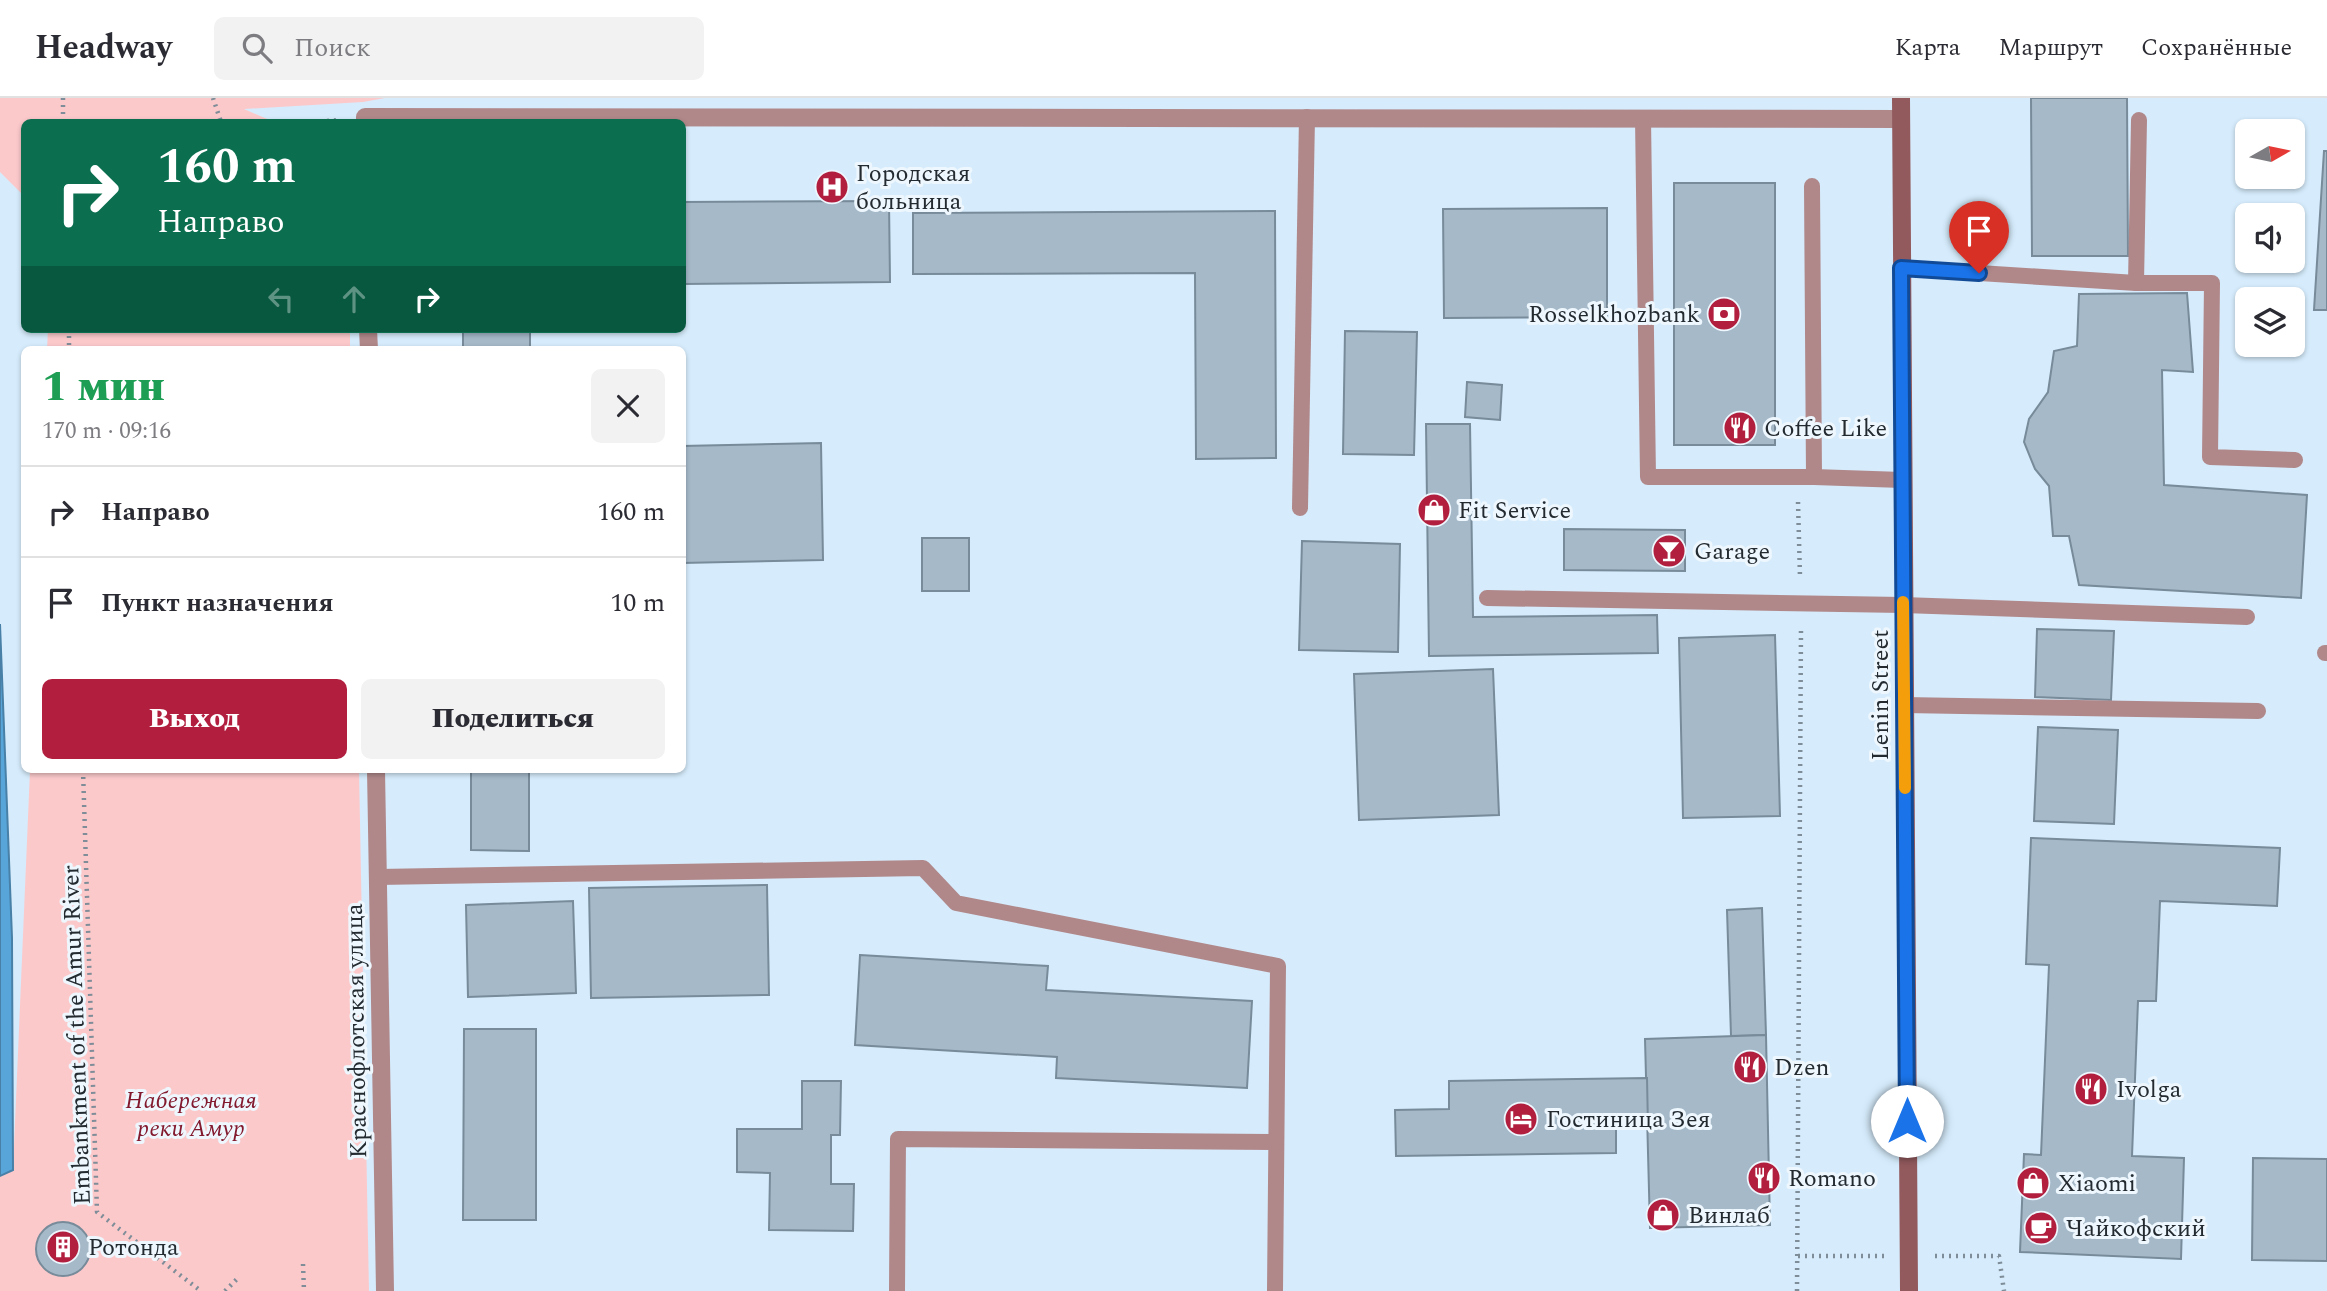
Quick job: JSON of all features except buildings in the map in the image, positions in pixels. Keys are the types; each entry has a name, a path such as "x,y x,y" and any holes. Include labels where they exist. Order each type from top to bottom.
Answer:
{"main road":[{"name":"Lenin Street","path":"1901,98 1909,1291"}],"street":[{"path":"679,119 1901,119"},
{"name":"Краснофлотская улица","path":"376,773 385,1291"}],"lane":[{"path":"1300,508 1307,117"},
{"path":"1643,118 1648,477 1902,480"},
{"path":"2136,283 2139,120"},
{"path":"1806,477 1812,186"},
{"path":"1901,268 2136,283 2212,283 2210,457 2295,460"},
{"path":"1487,598 1903,605 2247,617"},
{"path":"1904,705 2258,711"},
{"path":"378,877 923,868 956,904 1278,966 1275,1291"},
{"path":"897,1291 898,1139 1276,1142"}],"path":[{"path":"62,98 63,119"},
{"path":"212,98 220,119"},
{"path":"1797,1291 1801,603 1806,477"},
{"name":"Embankment of the Amur River","path":"83,773 97,1212 201,1291"},
{"path":"1999,1256 2004,1291"},
{"path":"303,1264 304,1291"},
{"path":"225,1291 237,1279"}],"green space":[{"path":"0,98 385,98 363,102 244,109 267,119 21,119 21,193 0,172"},
{"path":"48,333 350,333 350,346 47,346"},
{"name":"Набережная реки Амур","path":"30,773 359,773 369,1291 0,1291 0,1176 13,1170"}],"water":[{"path":"0,624 12,938 13,1170 0,1176"}],"slow traffic":[{"path":"1903,602 1905,788"}],"place":[{"name":"Городская больница","path":"832,187"},
{"name":"Rosselkhozbank","path":"1724,314"},
{"name":"Coffee Like","path":"1740,428"},
{"name":"Fit Service","path":"1434,510"},
{"name":"Garage","path":"1669,551"},
{"name":"Dzen","path":"1750,1067"},
{"name":"Ivolga","path":"2091,1089"},
{"name":"Гостиница Зея","path":"1521,1119"},
{"name":"Romano","path":"1764,1178"},
{"name":"Xiaomi","path":"2033,1183"},
{"name":"Винлаб","path":"1663,1215"},
{"name":"Чайкофский","path":"2041,1228"},
{"name":"Ротонда","path":"63,1247"}],"route":[{"path":"1907,1121 1901,268 1979,273"}]}
